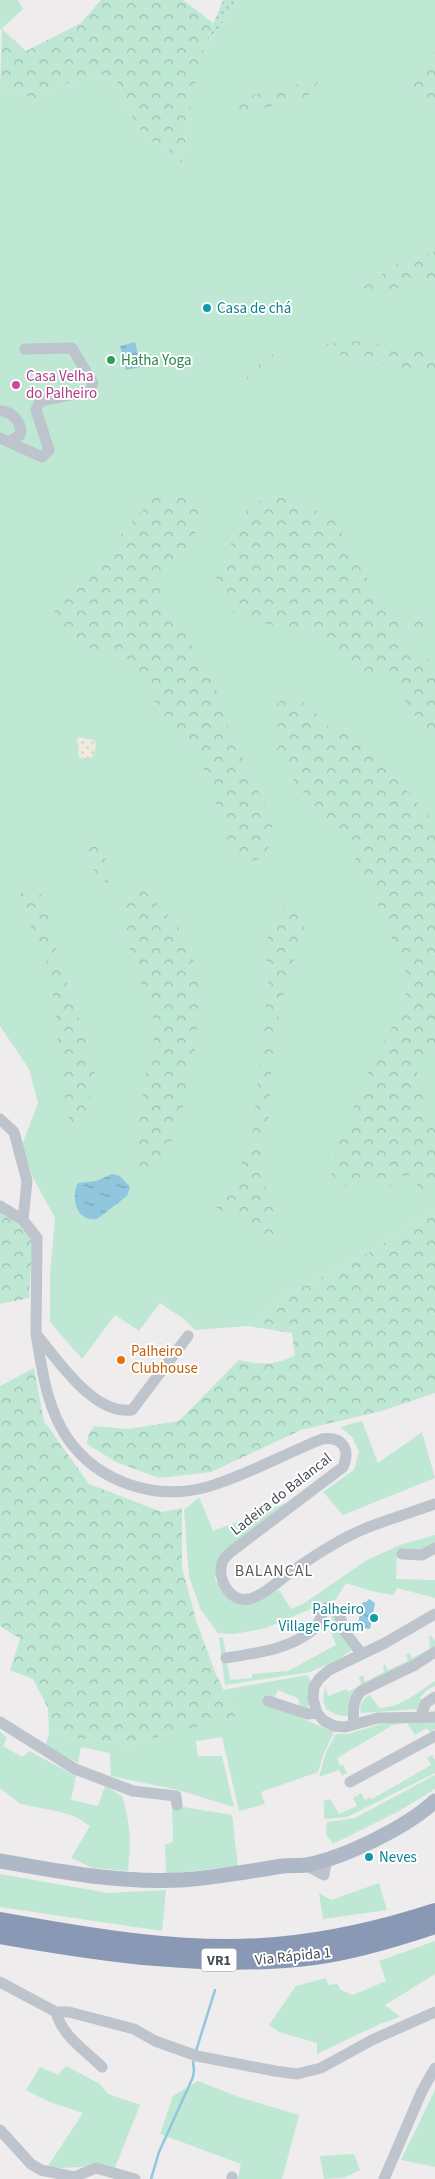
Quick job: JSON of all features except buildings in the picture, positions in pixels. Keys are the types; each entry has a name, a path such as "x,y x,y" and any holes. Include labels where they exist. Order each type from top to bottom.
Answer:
{"highway":[{"name":"Via Rápida 1","path":"0,1922 161,1945 249,1947 299,1944 346,1936 382,1928 435,1912"},
{"name":"Via Rápida 1","path":"0,1935 158,1957 253,1961 315,1956 435,1925"}],"main road":[{"path":"327,1859 366,1833 435,1794"},
{"path":"0,1861 83,1876 130,1880 205,1878 305,1865 327,1859 383,1835 400,1826 435,1801"},
{"path":"286,1866 366,1833"}],"street":[{"path":"5,440 42,457 49,450 36,410 40,401 90,391 93,383 72,348 25,349"},
{"path":"0,411 9,412 21,427 20,435 5,440"},
{"path":"0,1119 14,1132 27,1182 23,1220"},
{"path":"0,1206 23,1220 37,1238 36,1334 84,1391 104,1404 124,1411 132,1410 188,1336"},
{"name":"Ladeira do Balancal","path":"36,1334 45,1384 60,1424 68,1439 91,1464 118,1481 134,1487 168,1492 207,1487 322,1439 331,1438 339,1441 345,1447 347,1454 343,1467 232,1551 222,1561 220,1574 223,1584 237,1597 248,1599 261,1594 305,1562 337,1542 370,1527 435,1504"},
{"path":"402,1554 422,1556 435,1548"},
{"path":"226,1658 271,1650 288,1644 316,1627 323,1610 328,1607 338,1611 345,1632 361,1653"},
{"path":"435,1614 385,1643 329,1670 319,1679 314,1687 313,1699 317,1713 324,1721 334,1726 354,1725 378,1718 435,1717"},
{"path":"354,1725 355,1698 361,1691 415,1665 435,1652"},
{"path":"420,1717 426,1703 435,1697"},
{"path":"268,1702 308,1714 317,1713"},
{"path":"0,1722 75,1769 133,1791 176,1796 177,1805"},
{"path":"350,1782 435,1736"},
{"path":"305,1865 324,1875 327,1859"},
{"path":"0,1982 56,2012 69,2012 134,2028 155,2041 198,2056 297,2074 321,2068 372,2040 435,2012"},
{"path":"56,2012 68,2036 102,2067"},
{"path":"384,2179 422,2091 435,2068"},
{"path":"0,2130 31,2164 41,2170 74,2177 96,2168 135,2179"}],"green space":[{"path":"0,0 18,0 23,9 0,30"},
{"path":"101,0 183,0 213,23 197,75 182,163 165,146 151,141 136,125 117,82 89,73 35,98 0,90 2,29 26,51 81,23"},
{"path":"223,0 238,0 202,52"},
{"path":"238,0 435,0 435,1210 365,1255 289,1294 248,1326 195,1330 184,1319 160,1303 139,1331 115,1315 82,1359 50,1322 50,1273 55,1218 31,1174 22,1145 38,1103 29,1069 0,1026 0,90 35,98 89,73 117,82 136,125 151,141 165,146 182,163 192,94 202,52"},
{"path":"435,52 435,104 423,103 411,87 425,59"},
{"path":"320,79 307,97 265,108 238,110 232,100"},
{"path":"435,252 435,279 393,290 361,289 400,262"},
{"path":"361,341 435,352 435,375 329,352 286,349 268,361 227,399 257,366 283,346"},
{"path":"158,494 202,500 193,542 163,581 160,604 188,639 214,682 230,732 273,822 266,857 240,864 226,836 207,776 195,749 169,730 144,679 124,655 89,649 74,640 54,611"},
{"path":"284,495 334,519 369,582 396,613 435,622 435,630 409,628 401,632 402,640 435,664 435,734 419,721 386,674 372,676 344,657 324,633 258,622 234,612 225,603 216,576 249,504"},
{"path":"289,693 308,705 331,728 353,729 435,823 435,1056 430,1054 420,1059 417,1074 424,1103 435,1130 435,1186 430,1193 419,1188 410,1175 397,1178 388,1190 373,1178 362,1176 348,1187 331,1174 336,1150 371,1066 406,1002 405,968 366,879 346,842 331,822 309,800 276,757 279,737 275,706"},
{"path":"88,842 98,843 108,868 108,884 95,871 89,860"},
{"path":"22,888 37,890 47,903 51,931 95,1071 86,1121 73,1127 66,1110 50,970 20,901"},
{"path":"144,890 185,934 200,981 195,1051 179,1126 157,1170 142,1171 134,1166 146,1070 154,1039 153,1006 138,977 122,924 129,900"},
{"path":"294,904 304,915 304,945 289,968 279,1015 270,1080 269,1116 259,1165 280,1234 263,1235 216,1207 230,1194 252,1137 269,975 265,946 277,909"},
{"path":"0,1208 33,1236 29,1298 0,1304"},
{"path":"435,1210 435,1393 382,1411 301,1430 211,1472 159,1478 116,1462 87,1444 88,1435 94,1426 128,1429 179,1421 239,1360 268,1364 288,1359 295,1355 292,1333 248,1326 289,1294 365,1255"},
{"path":"34,1368 44,1421 89,1484 162,1512 182,1508 182,1568 197,1623 215,1672 236,1716 127,1745 49,1734 48,1708 33,1679 10,1670 20,1639 0,1626 0,1386"},
{"path":"362,1421 378,1463 422,1432 435,1478 343,1515 323,1492 354,1470 359,1451 352,1437 340,1427"},
{"path":"199,1497 213,1531 289,1502 219,1556 215,1579 225,1596 247,1601 264,1597 279,1590 291,1609 303,1604 367,1560 400,1545 435,1535 435,1543 423,1549 413,1550 404,1548 397,1551 396,1579 435,1580 435,1598 397,1588 393,1595 371,1591 346,1583 336,1599 329,1602 320,1613 317,1606 266,1628 234,1634 218,1633 201,1610 189,1577 184,1510"},
{"path":"336,1612 353,1649 339,1659 310,1672 225,1685 219,1638 223,1637 230,1680 252,1678 252,1674 288,1671 336,1645 329,1627 332,1614"},
{"path":"431,1636 435,1641 435,1649 369,1686 349,1715 340,1715 326,1709 323,1700 325,1686 328,1696 347,1689 348,1692 361,1685 359,1677 363,1675 365,1682 384,1672 383,1666 385,1664 388,1670 408,1661 406,1654 409,1653 412,1658 430,1649 429,1637"},
{"path":"307,1675 312,1683 308,1708 300,1707 298,1698 278,1690 275,1697 263,1697 263,1704 276,1707 334,1732 323,1755 318,1772 261,1792 265,1804 239,1811 222,1737 196,1741 198,1756 222,1756 234,1807 178,1790 111,1776 110,1753 81,1747 78,1763 45,1746 49,1734 127,1745 236,1715 223,1690"},
{"path":"435,1681 435,1686 427,1690 420,1698 424,1703 420,1709 361,1713 360,1705 370,1695 379,1708 387,1707 408,1699"},
{"path":"418,1720 435,1722 435,1729 430,1732 427,1728 415,1735 407,1723 393,1725 337,1758 340,1766 343,1765 347,1773 342,1776 339,1770 319,1777 326,1752 336,1734 348,1734 381,1724"},
{"path":"0,1731 7,1738 3,1746 22,1757 29,1751 76,1776 71,1800 98,1806 105,1786 122,1796 130,1833 128,1871 93,1868 71,1858 90,1826 76,1817 61,1812 20,1804 0,1788"},
{"path":"432,1755 435,1760 435,1773 347,1817 324,1819 324,1801 330,1799 339,1814 357,1806 353,1798 361,1793 365,1800 370,1797 372,1799 431,1765 427,1758"},
{"path":"435,1775 435,1789 399,1811 333,1844 326,1834 327,1822 355,1818"},
{"path":"183,1807 232,1815 238,1866 166,1874 165,1845 173,1842 172,1808"},
{"path":"0,1874 108,1893 166,1890 162,1931 0,1907"},
{"path":"379,1883 387,1910 323,1919 319,1893 331,1900"},
{"path":"435,1941 435,1974 385,2005 400,2017 382,2023 317,2054 317,2043 279,2032 269,2025 296,1986 326,1978 328,1985 337,1984 341,1990 353,1995 386,1981 379,1961"},
{"path":"66,2066 100,2084 108,2094 140,2105 114,2170 97,2166 46,2169 83,2113 47,2101 26,2090 40,2067 58,2075"},
{"path":"198,2081 239,2097 299,2115 282,2179 238,2179 241,2164 160,2134 173,2096"},
{"path":"435,2090 435,2167 401,2160"},
{"path":"354,2154 360,2170 343,2178 324,2179 320,2156"}],"sand":[{"path":"79,737 94,740 96,743 95,752 91,758 81,758 78,755 77,741"}],"water":[{"path":"135,342 141,367 126,370 120,346"},
{"path":"112,1174 120,1176 130,1187 127,1196 97,1219 84,1217 75,1202 78,1183 96,1181"},
{"path":"369,1599 375,1603 370,1629 357,1627 363,1602"}],"waterway":[{"path":"196,2051 215,1990"},
{"path":"151,2179 159,2152 193,2077 193,2062"}],"place":[{"name":"Casa de chá","path":"207,308"},
{"name":"Hatha Yoga","path":"111,360"},
{"name":"Casa Velha do Palheiro","path":"16,385"},
{"name":"Palheiro Clubhouse","path":"121,1360"},
{"name":"Palheiro Village Forum","path":"374,1618"},
{"name":"Neves","path":"369,1857"}],"district":[{"name":"BALANCAL","path":"274,1570"}]}
